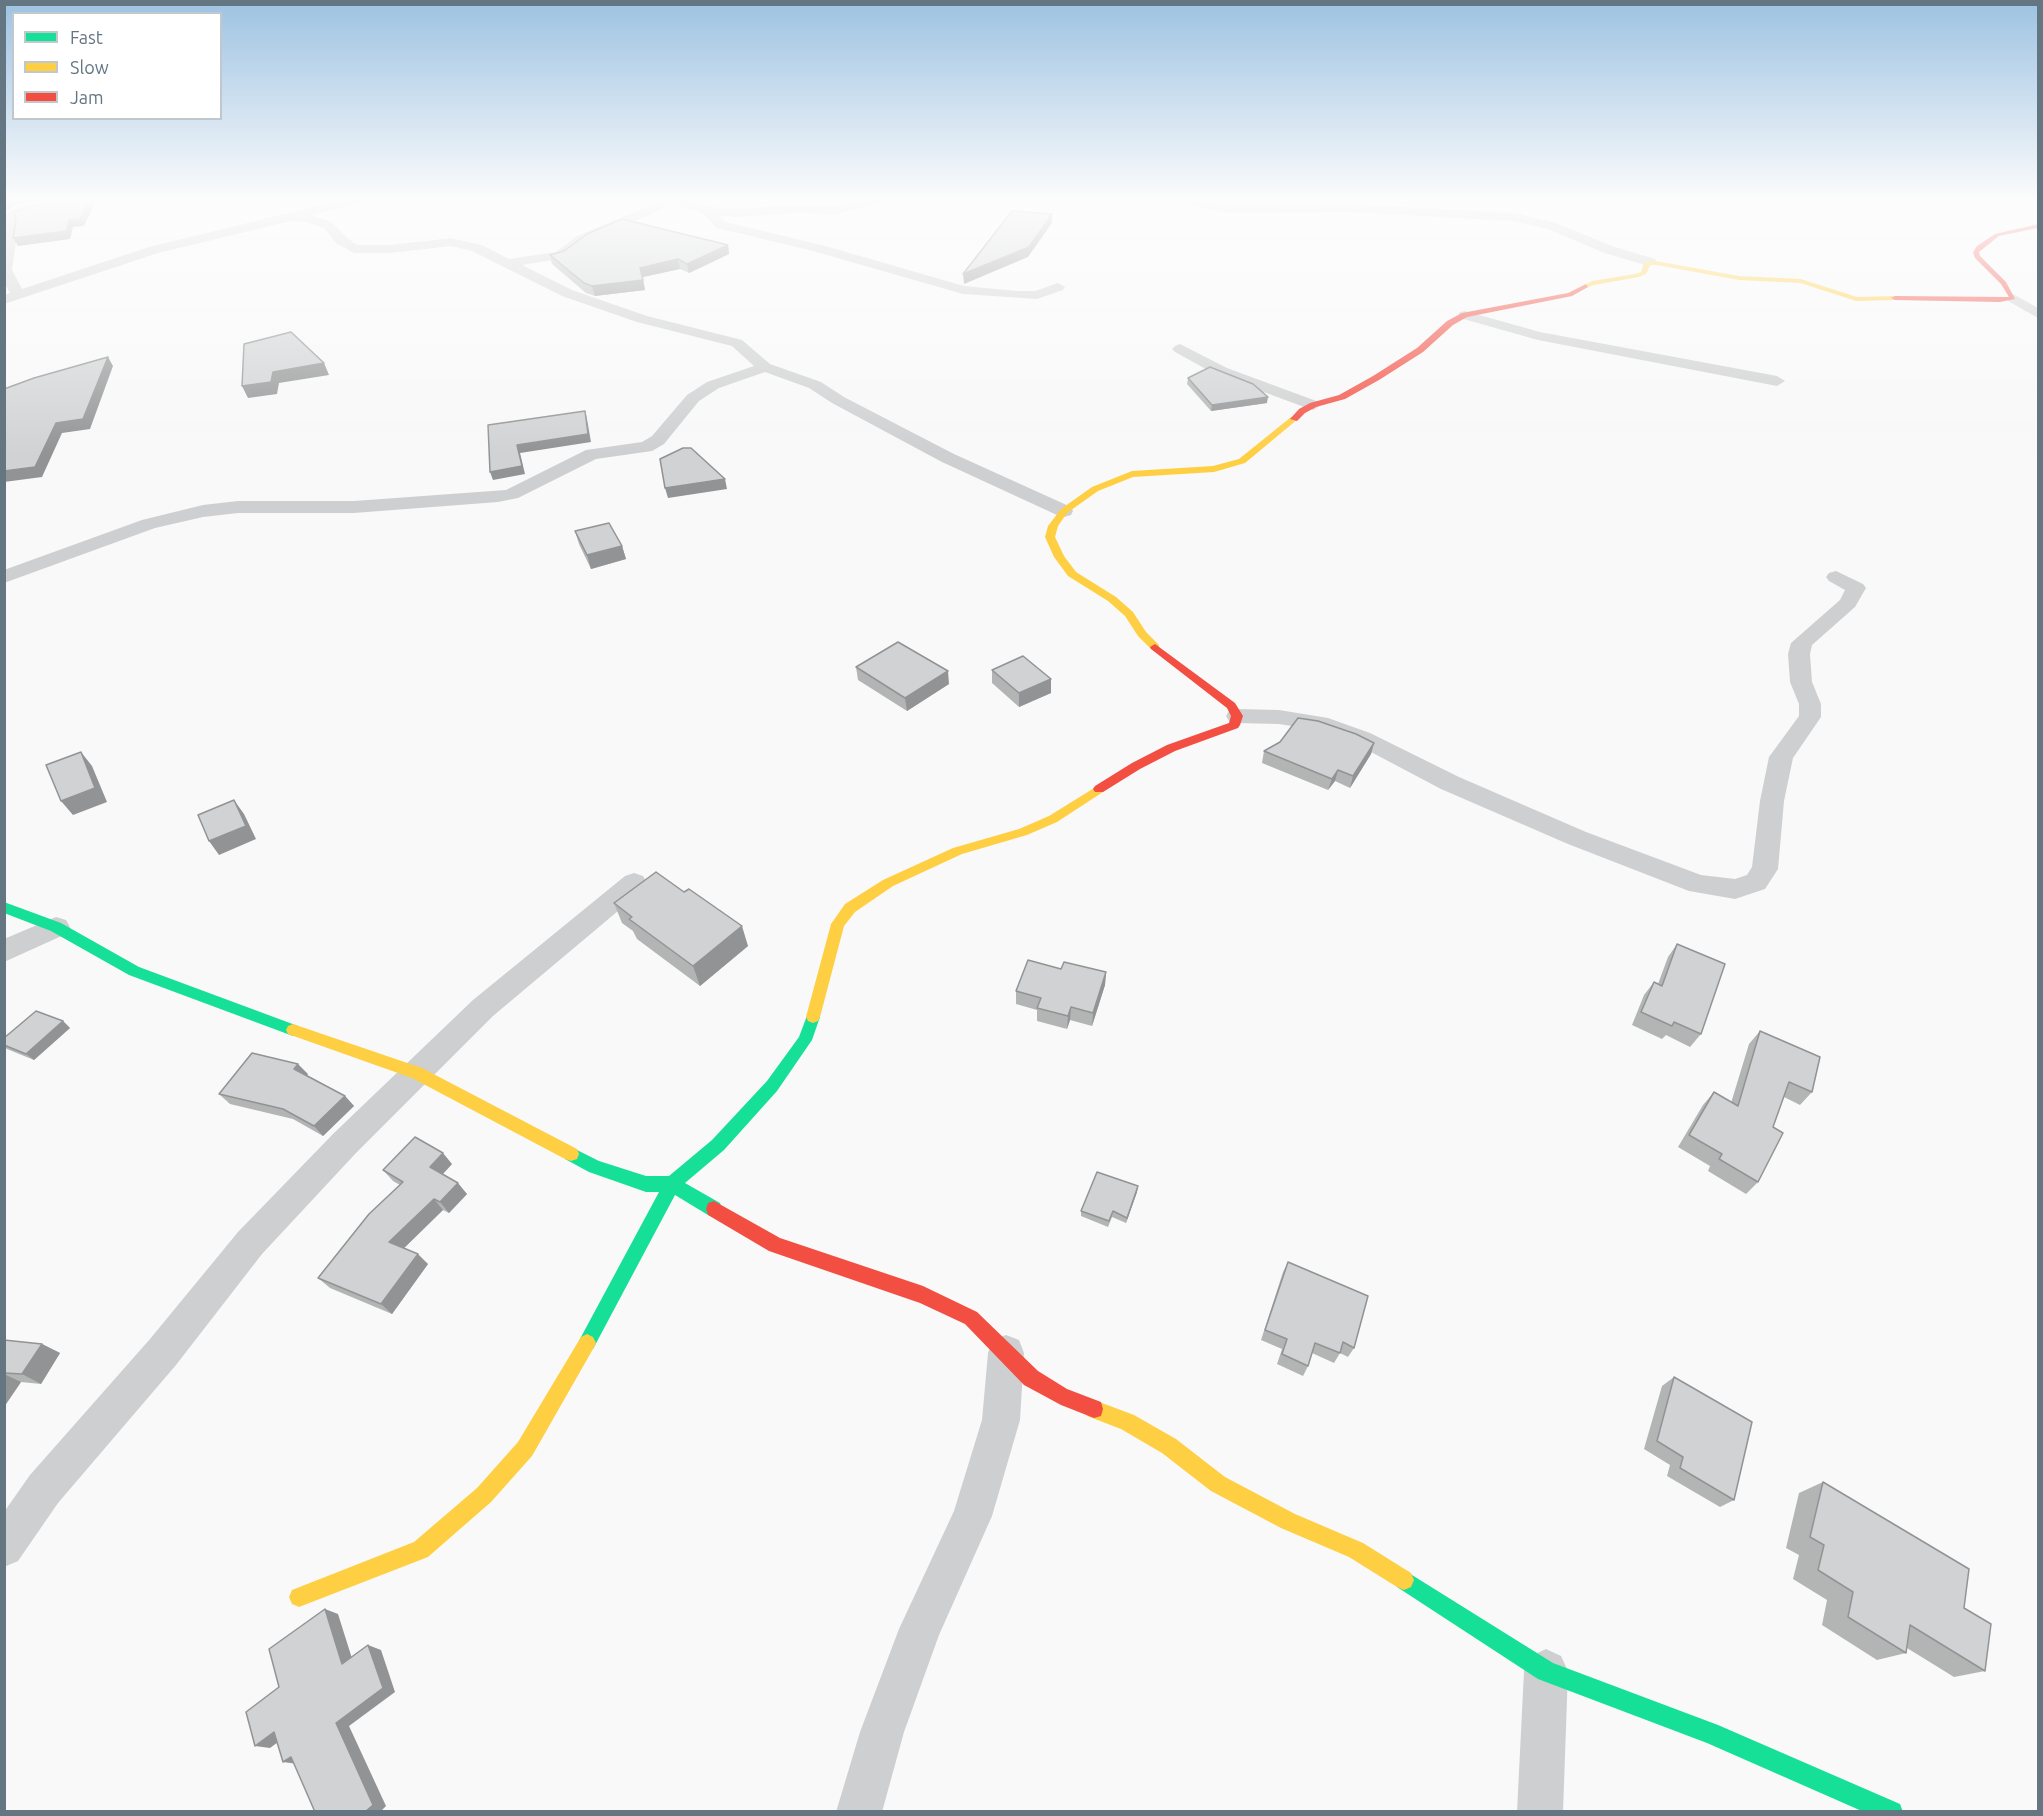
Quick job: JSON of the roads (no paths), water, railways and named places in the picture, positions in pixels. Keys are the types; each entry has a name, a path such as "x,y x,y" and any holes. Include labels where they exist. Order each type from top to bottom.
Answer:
{"street":[{"path":"11,297 48,285"},
{"path":"550,285 642,319 737,343 765,367 829,392 838,400 948,458 1025,491 1064,511"},
{"path":"945,285 963,290 1017,296 1036,295 1058,287"},
{"path":"299,1597 421,1550 484,1495 525,1449 575,1366 672,1184 718,1145 772,1086 805,1040 821,991 838,924 850,908 888,883 958,851 1023,832 1053,819 1136,766 1171,748 1234,725 1237,716 1231,706 1171,662 1142,634 1129,614 1112,599 1072,574 1059,557 1050,537 1053,526 1064,511 1095,489 1132,474 1231,466 1242,461 1286,428 1302,411 1313,405 1342,397 1376,378 1420,350 1450,323 1465,315 1486,309 1561,297 1588,285"},
{"path":"1812,285 1856,299 1912,297 2000,300 2013,298"},
{"path":"2005,285 2013,298 2038,314"},
{"path":"1465,315 1538,336 1777,381"},
{"path":"1180,349 1221,371 1313,405"},
{"path":"4,577 149,524 203,511 238,507 365,506 498,497 512,494 592,454 646,447 658,440 693,398 713,385 765,367"},
{"path":"1237,716 1279,717 1320,723 1362,738 1401,760 1507,809 1596,845 1698,884 1735,889 1756,882 1765,869 1772,801 1781,757 1809,717 1810,704 1801,682 1799,654 1802,643 1848,603 1856,588 1836,577"},
{"path":"4,1547 44,1489 163,1352 250,1243 345,1143 483,1008 634,883"},
{"path":"4,907 56,927 134,970 271,1022 417,1073 596,1167 646,1184 672,1184 775,1245 923,1295 971,1318 1031,1378 1061,1396 1127,1422 1169,1446 1218,1484 1288,1521 1356,1550 1546,1671 1710,1733 1892,1812"},
{"path":"4,951 56,927"},
{"path":"859,1812 882,1732 920,1629 972,1516 1001,1420 1006,1353"},
{"path":"1540,1812 1546,1671"}]}
